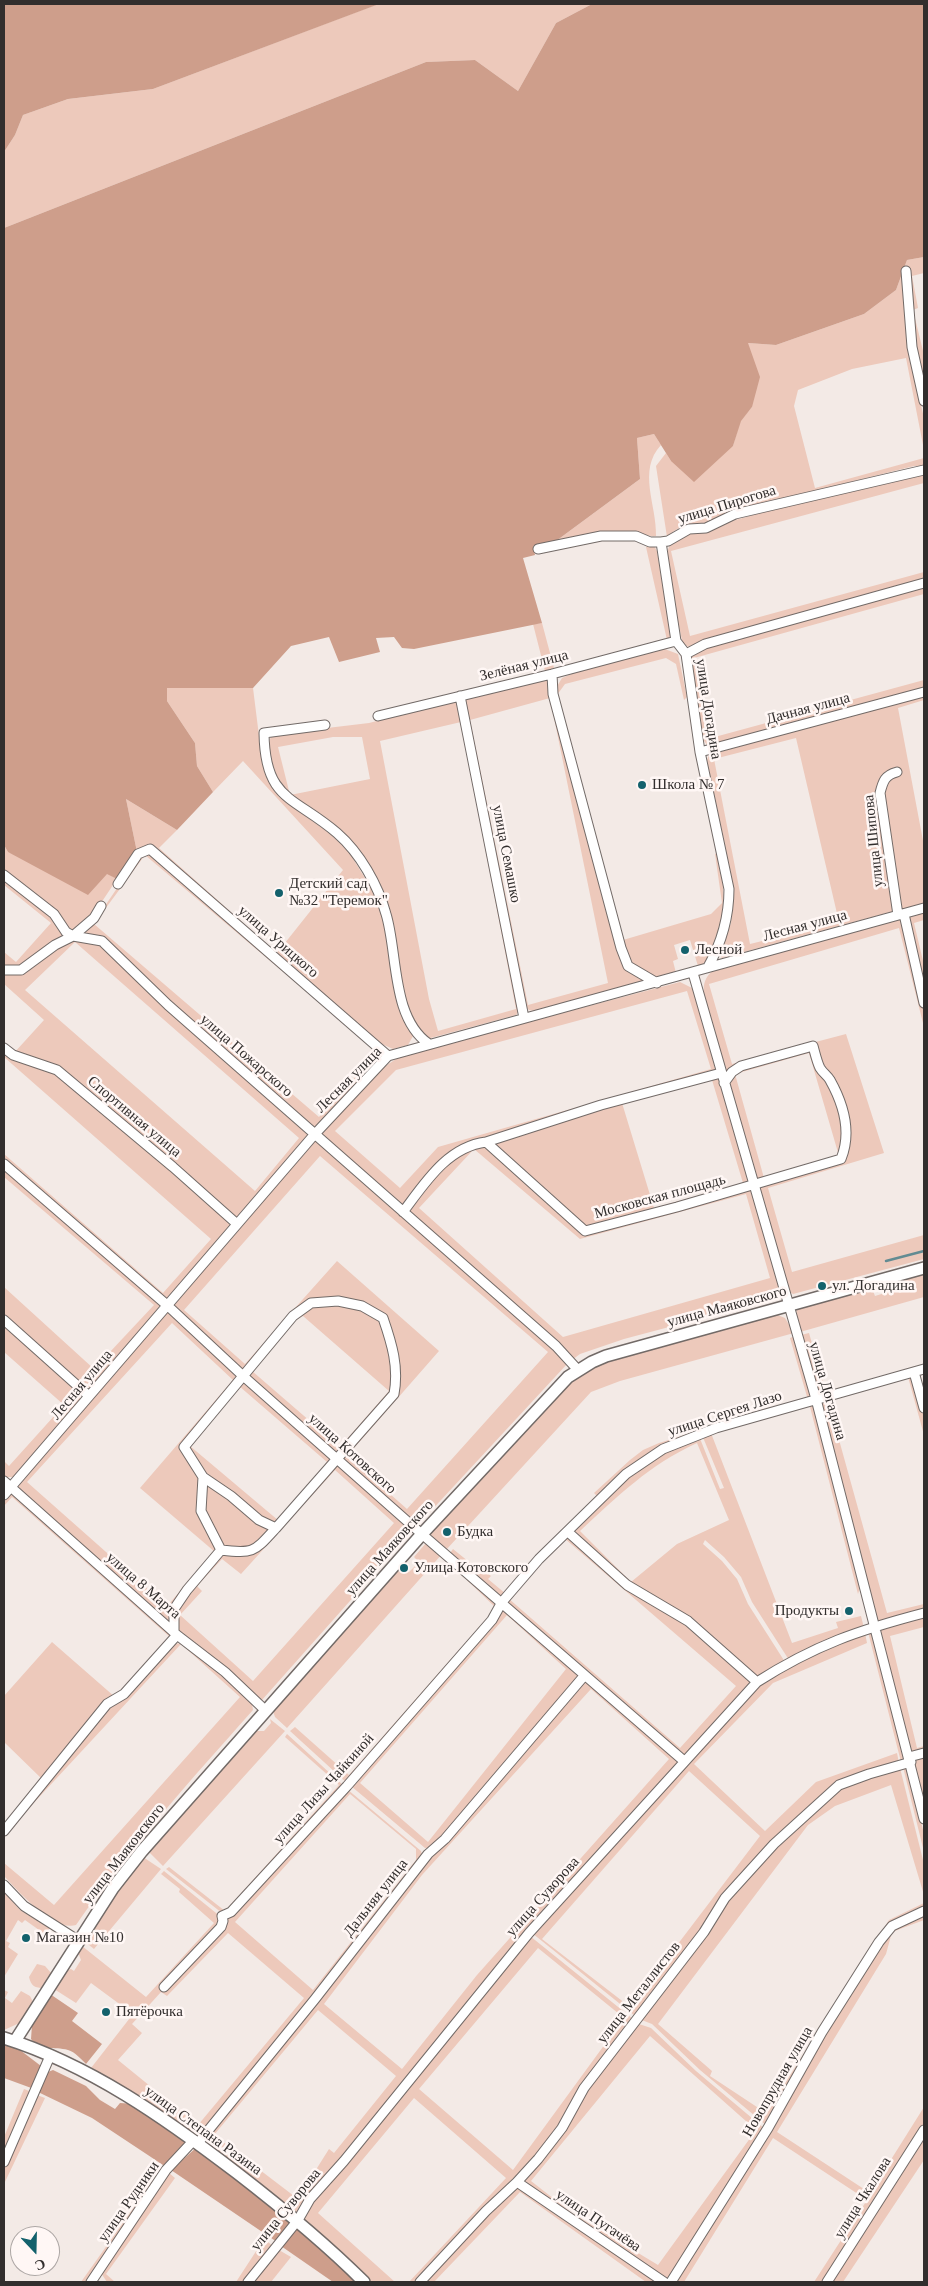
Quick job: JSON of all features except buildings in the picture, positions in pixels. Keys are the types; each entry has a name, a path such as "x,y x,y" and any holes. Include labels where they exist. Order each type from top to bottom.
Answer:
{"main road":[{"name":"улица Маяковского","path":"9,2040 79,1941 113,1888 142,1851 422,1534 559,1386 578,1370 606,1356 924,1268"},
{"name":"улица Степана Разина","path":"9,2040 50,2056 138,2101 196,2142 298,2220 364,2282"}],"street":[{"path":"906,271 912,347 924,400"},
{"name":"улица Пирогова","path":"661,542 668,541 689,529 706,528 735,514 924,470"},
{"path":"538,549 601,536 636,536 650,542 661,542"},
{"name":"улица Догадина","path":"661,542 676,641 686,654 700,752 729,889 724,931 708,967"},
{"path":"686,654 705,644 856,600 924,584"},
{"name":"Зелёная улица","path":"378,716 552,674 676,641"},
{"path":"552,674 553,694 621,948 628,966 656,983"},
{"name":"Дачная улица","path":"700,752 924,692"},
{"name":"улица Семашко","path":"460,696 524,1018"},
{"path":"325,724 264,733 266,762 273,781 280,791 339,834 355,853 368,874 387,915 394,965 403,1002 418,1037 429,1044"},
{"name":"улица Шипова","path":"897,772 888,775 883,781 880,793 891,878 924,1003"},
{"name":"улица Урицкого","path":"118,884 138,854 150,849 388,1056"},
{"path":"4,875 54,914 66,932 74,936"},
{"path":"4,970 21,970 55,945 74,936 94,918 101,906"},
{"name":"Лесная улица","path":"4,1496 7,1484 71,1420 89,1396 314,1135 388,1056 411,1048 693,973 708,967 924,908"},
{"name":"улица Пожарского","path":"74,936 102,940 168,1005 556,1346 578,1370"},
{"name":"улица Догадина","path":"693,973 816,1399 924,1819"},
{"path":"411,1048 418,1037"},
{"path":"724,1083 732,1072 741,1066 812,1046 820,1069 829,1079 843,1107 847,1133 846,1148 841,1159 755,1185"},
{"name":"Спортивная улица","path":"4,1048 13,1055 57,1070 172,1166 237,1224"},
{"path":"403,1212 429,1178 456,1152 475,1144 601,1105 721,1072"},
{"name":"Московская площадь","path":"486,1142 585,1231 755,1185"},
{"name":"улица Котовского","path":"4,1164 168,1306 242,1375 422,1534 684,1761"},
{"path":"221,1550 244,1553 256,1549 276,1528 394,1394 397,1376 393,1348 383,1318 362,1306 338,1301 311,1303 293,1316 184,1447 204,1477 231,1496 259,1520 276,1528"},
{"path":"4,1320 89,1396"},
{"name":"улица Сергея Лазо","path":"502,1602 539,1559 626,1474 663,1449 716,1428 924,1369"},
{"path":"914,1372 924,1408"},
{"path":"204,1477 201,1512 221,1550"},
{"name":"улица 8 Марта","path":"7,1484 176,1633 225,1672 266,1710"},
{"path":"568,1532 627,1585 688,1621 758,1682"},
{"path":"4,1831 107,1704 124,1694 176,1633 174,1609 187,1590 221,1550"},
{"name":"улица Лизы Чайкиной","path":"164,1987 221,1927 222,1916 231,1912 347,1786 492,1620 502,1602"},
{"name":"улица Суворова","path":"248,2282 298,2220 310,2199 344,2161 529,1933 758,1682 788,1662 827,1643 875,1626 924,1614"},
{"name":"Дальняя улица","path":"196,2142 315,1999 428,1854 445,1839 584,1676"},
{"name":"улица Металлистов","path":"420,2282 486,2211 517,2182 562,2128 584,2088 704,1932 725,1898 774,1844 839,1785 910,1760 924,1753"},
{"path":"4,1885 24,1906 79,1941"},
{"name":"Новопрудная улица","path":"670,2282 768,2128 822,2032 879,1942 892,1926 924,1911"},
{"path":"4,2162 50,2056"},
{"name":"улица Чкалова","path":"827,2282 924,2130"},
{"name":"улица Рудники","path":"90,2282 166,2170 196,2142"},
{"name":"улица Пугачёва","path":"517,2182 664,2282"},
{"path":"97,2274 104,2282"}],"shaded area":[{"path":"4,4 379,4 153,89 68,99 23,115 15,135 4,152"},
{"path":"378,4 592,4 556,23 518,91 475,60 426,62 4,228 4,152 15,135 23,115 68,99 153,89"},
{"path":"592,4 924,4 924,257 907,260 896,290 864,314 776,345 748,343 760,377 752,407 741,421 733,446 694,482 671,461 654,434 637,438 640,479 556,541 533,546 535,555 523,558 542,623 414,649 402,648 394,637 376,638 380,652 339,662 329,637 291,646 253,688 167,688 167,701 195,743 197,766 213,792 177,830 126,799 137,852 117,879 107,874 88,895 8,852 4,845 4,228 426,62 475,60 518,91 556,23"},
{"path":"924,257 924,273 912,276 918,308 913,310 924,355 924,384 910,357 924,418 924,450 906,358 852,369 798,390 794,406 815,488 924,458 924,466 914,466 733,510 701,525 678,528 667,537 656,466 666,453 671,461 733,446 740,421 752,407 748,343 776,345 864,314 896,290 907,260"},
{"path":"654,434 661,445 654,455 649,477 656,536 636,532 614,533 556,541 640,479 637,438"},
{"path":"924,473 924,483 671,551 690,636 924,572 924,581 691,648 683,644 672,594 667,554 669,547 676,539 690,532 757,513"},
{"path":"654,546 657,551 671,638 667,640 646,547"},
{"path":"924,588 924,594 694,658 711,738 924,680 924,687 708,746 704,741 690,672 692,655 706,647 854,605"},
{"path":"542,623 554,668 545,671 533,624"},
{"path":"662,648 678,654 687,697 684,700 676,664 666,658 565,684 557,695 556,688 562,678 576,672"},
{"path":"543,679 548,680 626,969 644,981 535,1011 529,1010 524,1006 465,700 467,696","holes":["550,698 608,983 528,1005 470,720"]},
{"path":"167,688 253,688 262,760 278,795 333,836 349,852 374,893 383,913 390,963 399,1002 413,1036 408,1045 393,1049 375,1041 150,846 137,852 126,799 177,830 159,848 277,953 343,870 243,761 213,792 197,766 195,743 167,701"},
{"path":"924,695 924,700 898,708 924,846 924,905 902,909 897,889 884,793 891,778 899,771 897,767 885,772 876,792 894,911 722,958 719,954 731,923 734,888 707,760 709,755","holes":["796,738 839,922 750,944 714,759"]},
{"path":"458,700 519,1011 516,1015 427,1039 416,1028 405,1001 394,938 358,851 284,792 271,767 269,743 271,736 369,723","holes":["461,722 516,1009 438,1031 429,999 380,741","333,737 362,737 370,779 290,795 278,747"]},
{"path":"4,845 8,852 107,873 117,879 93,915 73,933 4,872"},
{"path":"149,851 379,1050 382,1057 314,1130 169,1004 103,939 89,934 79,934 96,919 139,856","holes":["145,855 378,1052 319,1117 94,924"]},
{"path":"718,853 723,889 722,913 717,937 707,959 698,966 690,940 674,945 678,959 673,961 676,973 657,978 645,975 630,959 623,940 711,914 722,903 715,854"},
{"path":"4,878 52,915 69,936 20,968 4,968 4,952 16,962 51,923 4,885"},
{"path":"924,911 924,920 914,923 924,965 924,993 908,921 910,915"},
{"path":"900,919 903,922 924,1014 924,1027 899,928 709,984 732,1064 846,1034 884,1153 768,1188 792,1272 924,1235 924,1259 793,1294 787,1290 704,994 705,981 713,970","holes":["809,1053 839,1156 764,1178 735,1074"]},
{"path":"74,938 102,943 310,1134 237,1220 56,1067 14,1053 44,1020 4,984 4,971 23,972 37,959","holes":["75,942 299,1138 255,1191 25,990"]},
{"path":"680,982 692,988 696,996 716,1071 455,1150 404,1209 320,1135 384,1067 402,1055","holes":["687,991 711,1069 438,1147 400,1188 335,1131 396,1070"]},
{"path":"4,1051 56,1073 171,1168 233,1225 166,1302 4,1160 4,1154 163,1293 211,1239 4,1057"},
{"path":"718,1076 750,1184 586,1228 490,1143 601,1107","holes":["712,1080 743,1183 654,1208 622,1103"]},
{"path":"316,1139 568,1363 416,1527 340,1458 396,1395 385,1317 362,1304 311,1301 241,1372 171,1306","holes":["320,1156 548,1352 407,1509 347,1456 439,1351 337,1261 245,1364 184,1310"]},
{"path":"485,1145 584,1234 752,1189 781,1292 778,1298 624,1339 580,1354 572,1360 408,1212 430,1179 458,1153","holes":["474,1149 580,1239 746,1194 770,1278 563,1337 419,1208"]},
{"path":"4,1168 163,1306 92,1388 83,1386 4,1316 4,1287 94,1369 154,1305 4,1177"},
{"path":"924,1273 924,1297 800,1332 796,1316 797,1307 867,1288 873,1291 875,1296 888,1292 887,1287 892,1281"},
{"path":"337,1303 361,1308 381,1319 391,1348 392,1393 336,1455 244,1375 294,1317 313,1306","holes":["303,1316 389,1391 340,1447 252,1371 293,1321"]},
{"path":"167,1310 239,1375 182,1447 202,1478 199,1512 219,1550 185,1588 173,1627 18,1490 17,1482 74,1419","holes":["172,1323 233,1380 140,1488 215,1552 167,1606 27,1482"]},
{"path":"775,1314 785,1318 794,1333 620,1381 591,1392 446,1550 433,1539 430,1532 575,1377 604,1361"},
{"path":"4,1324 78,1391 81,1401 14,1477 4,1477 4,1461 9,1466 64,1405 4,1352"},
{"path":"809,1333 827,1395 819,1397 801,1335"},
{"path":"795,1336 812,1399 808,1400 790,1338"},
{"path":"913,1374 924,1415 924,1435 908,1377 828,1400 887,1613 924,1604 924,1611 881,1622 877,1620 820,1400"},
{"path":"242,1378 333,1459 275,1526 205,1476 187,1447","holes":["239,1386 327,1462 279,1521 190,1446"]},
{"path":"813,1402 861,1584 858,1594 809,1403"},
{"path":"717,1425 700,1432 625,1473 503,1599 450,1553 453,1549 474,1566 476,1564 491,1576 488,1579 506,1594 597,1496 594,1493 630,1460 643,1450 659,1443"},
{"path":"711,1433 792,1643 838,1628 836,1622 861,1616 864,1628 789,1660 752,1602 741,1577 724,1557 705,1540 703,1544 722,1561 737,1579 748,1604 785,1662 758,1679 689,1619 629,1584 571,1532 627,1476 664,1451 699,1436 720,1489 724,1488 702,1435","holes":["697,1443 729,1520 677,1544 631,1582 580,1531 649,1471"]},
{"path":"336,1461 413,1530 262,1700 257,1699 177,1630 176,1610 221,1553 244,1555","holes":["335,1470 394,1523 253,1681 180,1615 202,1591 197,1586 222,1559 241,1574"]},
{"path":"205,1481 272,1529 255,1547 222,1548 203,1512"},
{"path":"10,1493 169,1631 171,1638 12,1497 4,1506 4,1501"},
{"path":"568,1535 626,1586 687,1622 754,1682 686,1756 681,1757 505,1601 508,1598 680,1748 736,1686 564,1538"},
{"path":"426,1543 430,1543 443,1553 287,1728 275,1717 272,1708 391,1576 404,1568 409,1572 419,1562 414,1557"},
{"path":"444,1558 499,1604 499,1608 347,1783 290,1731 295,1727 349,1775 496,1608"},
{"path":"504,1607 581,1676 432,1848 425,1848 351,1786","holes":["507,1615 566,1669 428,1842 360,1783"]},
{"path":"924,1616 924,1627 890,1636 917,1748 924,1746 924,1751 915,1753 911,1751 880,1631 883,1626"},
{"path":"868,1632 873,1633 906,1760 901,1762"},
{"path":"865,1633 867,1643 773,1683 694,1764 765,1831 816,1782 897,1753 899,1763 838,1783 793,1825 703,1931 635,2016 532,1933 760,1684 789,1665","holes":["689,1771 760,1836 630,2007 542,1939"]},
{"path":"52,1642 115,1697 74,1738 43,1780 4,1742 4,1696"},
{"path":"174,1643 181,1644 4,1835 109,1707"},
{"path":"181,1644 221,1673 252,1704 253,1710 139,1842 76,1925 67,1926 57,1922 37,1909 4,1876 4,1863 54,1905 240,1697"},
{"path":"585,1680 678,1758 677,1765 527,1930 297,2214 205,2144 205,2138 431,1854","holes":["591,1689 669,1759 477,1975 402,2069 324,2004 422,1875","318,2010 396,2076 334,2153 329,2149 312,2176 314,2179 298,2199 214,2135"]},
{"path":"270,1719 285,1731 163,1866 148,1851 252,1731 264,1731 271,1723"},
{"path":"287,1734 344,1786 230,1910 222,1913 166,1869 169,1867 225,1911 339,1785 285,1737"},
{"path":"924,1757 924,1803 915,1764 917,1759"},
{"path":"903,1767 908,1768 924,1834 924,1852"},
{"path":"900,1768 924,1864 924,1895 891,1785 835,1806 808,1825 658,2024 712,2071 710,2076 766,2113 889,1920 924,1903 924,1907 891,1924 767,2126 700,2070 652,2024 639,2019 727,1899 775,1845 840,1788"},
{"path":"347,1789 421,1851 423,1858 201,2136 197,2138 91,2068 133,2014 91,1983 76,2003 54,1989 65,1971 71,1969 74,1971 81,1960 78,1952 82,1946 146,1997 214,1923 179,1892 180,1889 161,1874 164,1871 226,1921","holes":["350,1794 416,1849 416,1860 313,1990 235,1922","228,1933 304,1998 198,2125 118,2060 142,2033 132,2024 161,1992 167,1996"]},
{"path":"143,1857 161,1869 94,1949 84,1941 108,1903"},
{"path":"4,1892 20,1910 50,1928 46,1935 25,1920 22,1923 18,1920 6,1941 10,1943 8,1947 18,1954 4,1977"},
{"path":"924,1915 924,1920 892,1932 886,1954 777,2132 870,2193 924,2107 924,2127 824,2282 814,2282 867,2200 773,2138 684,2282 675,2282 881,1943 894,1928"},
{"path":"530,1936 633,2019 561,2127 536,2157 417,2282 409,2282 506,2178 414,2098 318,2213 395,2282 370,2282 302,2218 313,2199","holes":["538,1948 624,2018 513,2170 419,2089"]},
{"path":"37,1964 45,1966 52,1974 44,1988 34,1986 29,1977"},
{"path":"4,1990 8,1992 5,1998 12,2003 21,1991 30,1996 34,2004 24,2021 4,2030"},
{"path":"50,1994 78,2013 72,2021 102,2044 86,2064 71,2051 39,2046 31,2039 32,2025"},
{"path":"636,2023 651,2028 696,2071 765,2129 668,2282 520,2183 587,2088","holes":["650,2036 756,2130 658,2265 572,2213 531,2181"]},
{"path":"4,2043 20,2050 41,2066 34,2089 4,2078"},
{"path":"53,2070 86,2086 100,2100 115,2109 120,2103 135,2104 189,2141 166,2167 92,2118 38,2092 48,2072"},
{"path":"24,2089 32,2092 4,2154 4,2137"},
{"path":"37,2095 45,2098 4,2184 4,2168"},
{"path":"924,2133 924,2160 843,2282 830,2282"},
{"path":"197,2147 290,2220 290,2226 277,2242 171,2170"},
{"path":"161,2169 164,2171 88,2282 81,2282"},
{"path":"168,2172 175,2178 106,2274 115,2282 107,2282 101,2273"},
{"path":"515,2187 521,2187 660,2282 646,2282 520,2192 434,2282 424,2282"},
{"path":"296,2230 302,2230 358,2282 333,2282 281,2246"},
{"path":"264,2239 273,2246 258,2262 245,2282 236,2282"},
{"path":"279,2250 291,2257 271,2282 252,2282"}],"waterway":[{"path":"886,1261 924,1251"}],"place":[{"name":"Школа № 7","path":"642,785"},
{"name":"Детский сад №32 \"Теремок\"","path":"279,893"},
{"name":"Лесной","path":"685,950"},
{"name":"ул. Догадина","path":"822,1286"},
{"name":"Будка","path":"447,1532"},
{"name":"Улица Котовского","path":"404,1568"},
{"name":"Продукты","path":"849,1611"},
{"name":"Магазин №10","path":"26,1938"},
{"name":"Пятёрочка","path":"106,2012"}]}
